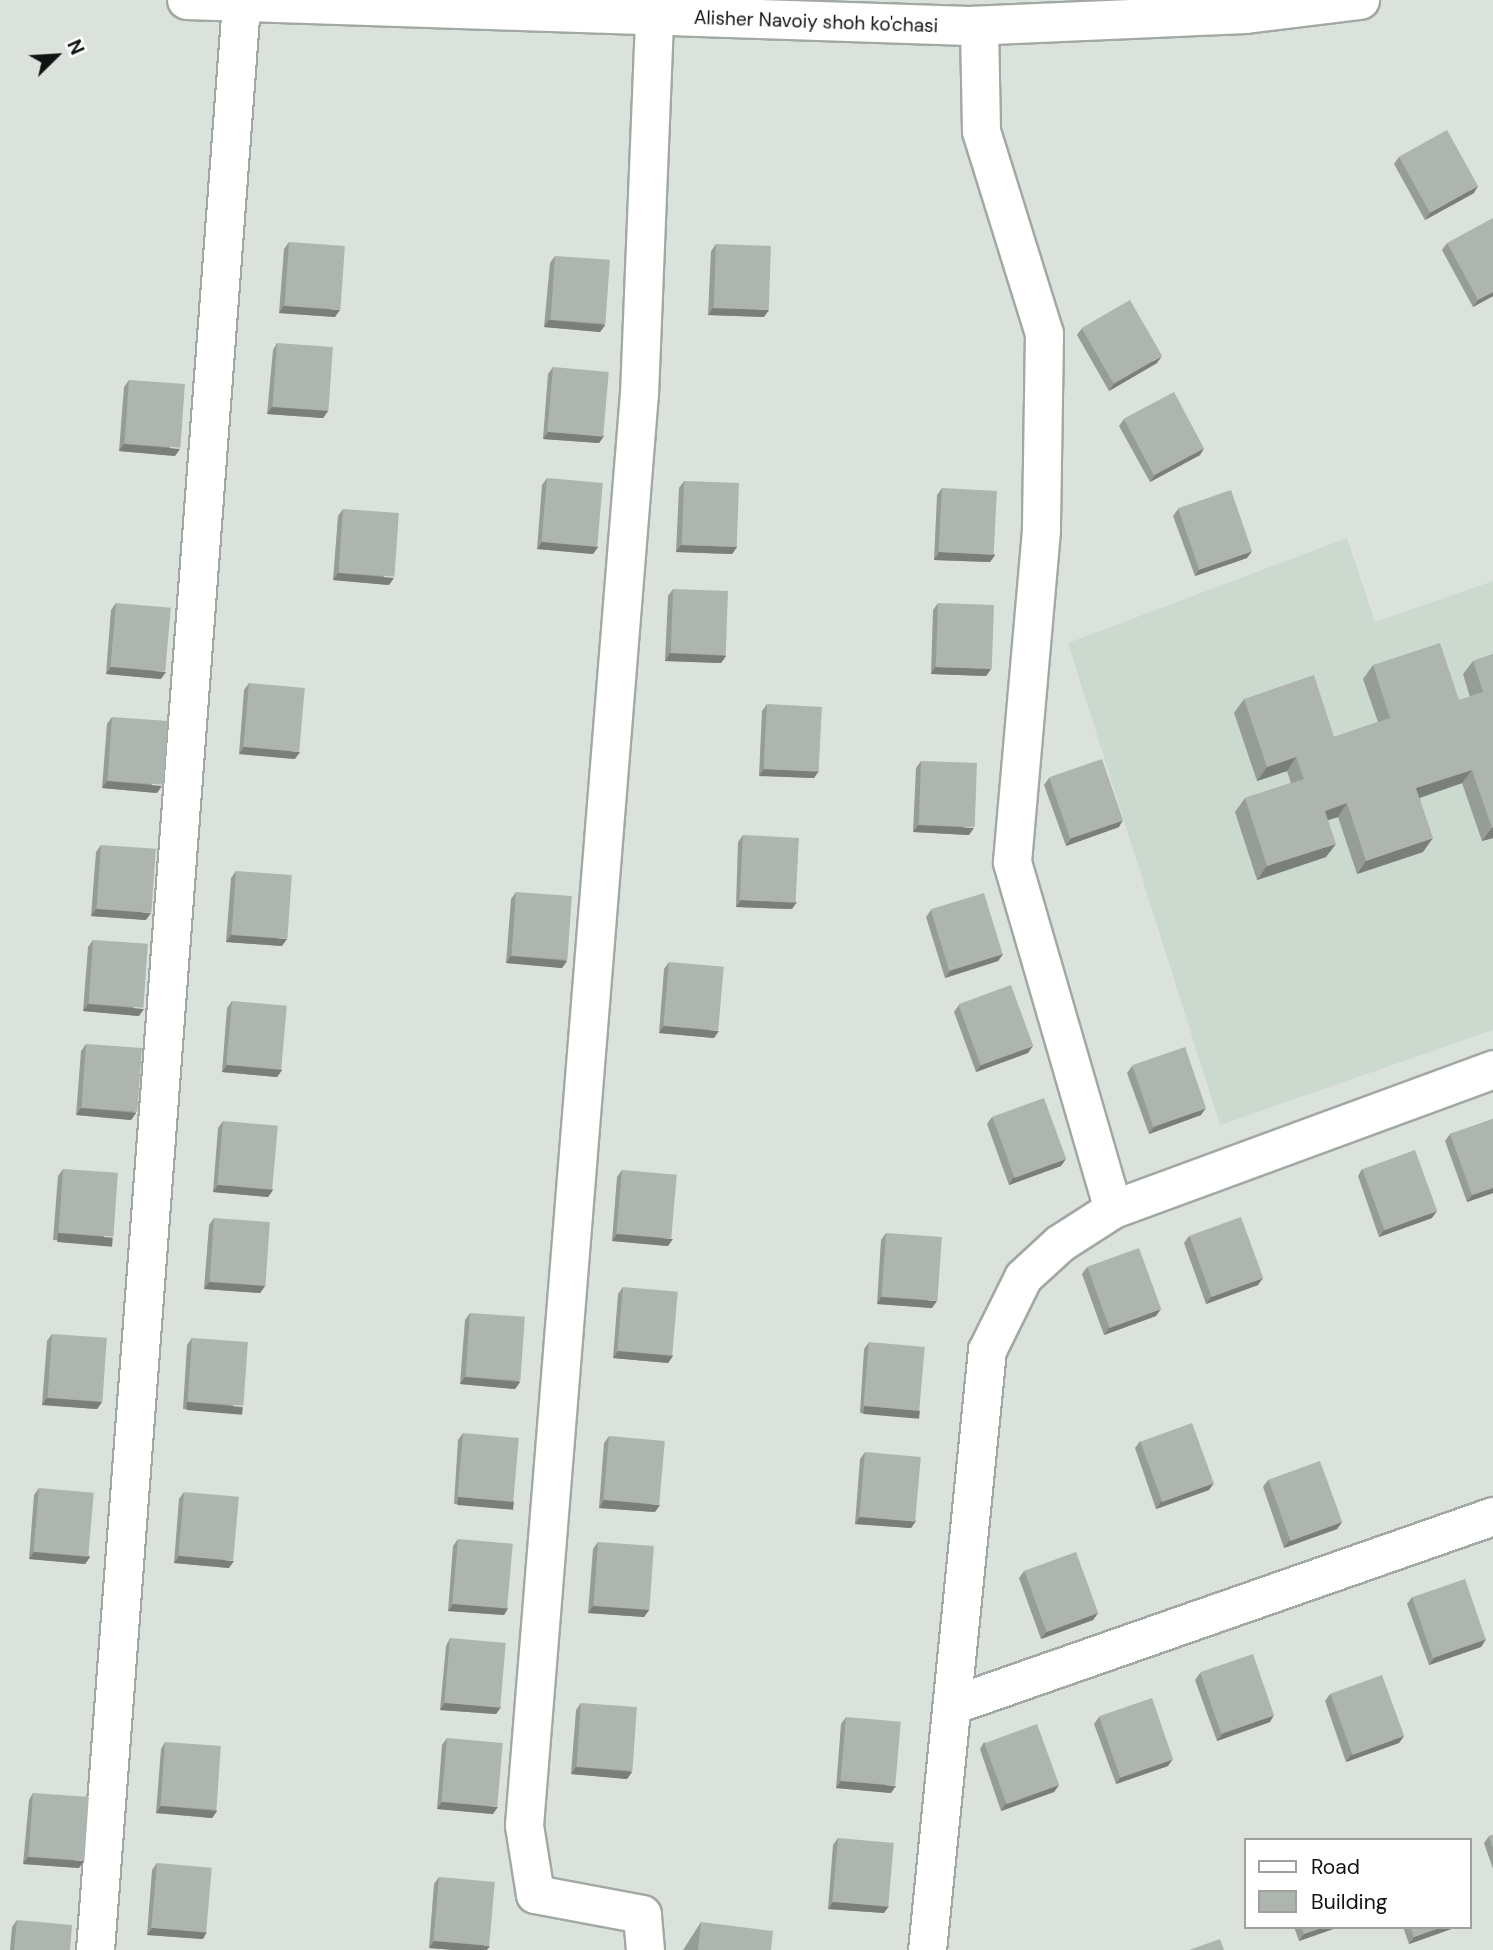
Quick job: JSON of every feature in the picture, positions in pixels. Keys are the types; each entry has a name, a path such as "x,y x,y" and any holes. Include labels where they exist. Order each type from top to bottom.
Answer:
{"main road":[{"name":"Alisher Navoiy shoh ko'chasi","path":"187,0 979,26 1246,14 1360,0"}],"street":[{"path":"95,1950 241,3"},
{"path":"645,1950 642,1914 535,1894 524,1825 639,394 654,16"},
{"path":"979,26 981,131 1044,333 1041,530 1012,862 1113,1209"},
{"path":"927,1950 955,1704 987,1350 1023,1277 1059,1243 1113,1209 1493,1069"},
{"path":"955,1704 1493,1516"}],"shaded area":[{"path":"1347,538 1375,622 1493,581 1493,1030 1220,1125 1068,643"}],"building":[{"path":"1447,130 1478,186 1430,213 1399,157"},
{"path":"1493,218 1493,292 1478,300 1447,243"},
{"path":"289,242 345,246 340,310 285,306"},
{"path":"716,244 771,246 769,310 714,308"},
{"path":"555,256 610,260 605,324 551,320"},
{"path":"1130,300 1162,355 1114,383 1082,328"},
{"path":"277,343 333,347 328,411 273,407"},
{"path":"553,367 609,372 603,437 547,432"},
{"path":"129,380 185,384 180,448 125,444"},
{"path":"1174,392 1204,449 1154,475 1124,419"},
{"path":"547,478 603,483 597,547 541,542"},
{"path":"684,481 739,483 737,547 682,545"},
{"path":"942,488 997,491 994,555 939,552"},
{"path":"1231,490 1252,551 1199,570 1178,508"},
{"path":"343,509 399,513 394,577 339,573"},
{"path":"673,589 728,591 726,655 671,653"},
{"path":"116,603 171,608 165,672 110,667"},
{"path":"938,603 994,605 992,669 936,667"},
{"path":"1440,643 1459,700 1483,692 1473,661 1493,654 1493,827 1472,770 1416,788 1433,838 1366,861 1347,803 1325,811 1336,844 1267,866 1245,798 1304,779 1296,757 1267,767 1244,699 1314,675 1334,737 1390,718 1373,665"},
{"path":"249,683 305,688 299,752 243,747"},
{"path":"767,704 822,707 819,772 764,769"},
{"path":"112,717 168,721 163,785 108,781"},
{"path":"1102,759 1123,820 1070,839 1049,777"},
{"path":"921,761 977,763 975,827 919,825"},
{"path":"743,835 799,838 796,903 740,900"},
{"path":"101,845 156,849 151,913 97,909"},
{"path":"236,871 292,875 287,939 232,935"},
{"path":"516,892 572,896 567,960 512,956"},
{"path":"984,893 1003,954 949,971 930,909"},
{"path":"93,940 148,944 143,1008 89,1004"},
{"path":"669,962 724,967 718,1031 663,1026"},
{"path":"1011,985 1033,1046 981,1065 958,1004"},
{"path":"232,1001 287,1006 281,1070 226,1065"},
{"path":"86,1044 142,1048 137,1112 82,1108"},
{"path":"1185,1047 1206,1108 1153,1127 1132,1065"},
{"path":"1044,1098 1066,1159 1015,1178 992,1117"},
{"path":"1493,1119 1493,1188 1472,1195 1450,1134"},
{"path":"223,1121 278,1126 272,1190 217,1185"},
{"path":"1415,1150 1437,1211 1385,1230 1362,1169"},
{"path":"63,1169 118,1173 113,1237 59,1233"},
{"path":"622,1170 677,1175 671,1239 616,1234"},
{"path":"1241,1217 1263,1278 1212,1297 1189,1236"},
{"path":"214,1218 270,1222 265,1286 210,1282"},
{"path":"886,1233 942,1237 937,1301 882,1297"},
{"path":"1139,1248 1161,1309 1110,1328 1087,1267"},
{"path":"623,1287 678,1292 672,1356 617,1351"},
{"path":"470,1313 525,1317 520,1381 466,1377"},
{"path":"52,1334 107,1338 102,1402 48,1398"},
{"path":"192,1338 248,1342 243,1406 188,1402"},
{"path":"869,1342 925,1347 919,1411 863,1406"},
{"path":"1192,1423 1214,1483 1162,1502 1140,1442"},
{"path":"463,1433 519,1438 513,1502 457,1497"},
{"path":"609,1436 665,1441 659,1505 603,1500"},
{"path":"865,1452 921,1457 915,1522 859,1517"},
{"path":"1320,1461 1342,1522 1291,1541 1268,1480"},
{"path":"39,1488 94,1493 88,1557 33,1552"},
{"path":"184,1492 239,1497 233,1561 178,1556"},
{"path":"458,1539 513,1544 507,1609 452,1604"},
{"path":"598,1542 654,1546 649,1610 594,1606"},
{"path":"1076,1552 1098,1613 1047,1632 1024,1571"},
{"path":"1465,1579 1486,1640 1433,1658 1412,1597"},
{"path":"450,1638 506,1643 500,1708 444,1703"},
{"path":"1253,1654 1274,1715 1221,1734 1200,1672"},
{"path":"1382,1675 1404,1736 1353,1755 1330,1694"},
{"path":"1152,1698 1173,1759 1120,1778 1099,1716"},
{"path":"581,1703 637,1707 632,1771 577,1767"},
{"path":"846,1717 901,1722 895,1786 840,1781"},
{"path":"1037,1724 1059,1785 1007,1804 984,1743"},
{"path":"447,1738 503,1743 497,1807 441,1802"},
{"path":"165,1742 221,1746 216,1810 161,1806"},
{"path":"33,1793 89,1797 84,1861 29,1857"},
{"path":"838,1838 894,1843 888,1907 832,1902"},
{"path":"157,1863 212,1868 206,1933 151,1928"},
{"path":"439,1877 495,1882 489,1946 433,1941"},
{"path":"17,1920 72,1925 70,1950 14,1950"},
{"path":"701,1922 773,1931 771,1950 698,1950"},
{"path":"1302,1929 1318,1929 1304,1934"},
{"path":"1411,1929 1436,1929 1414,1937"},
{"path":"1220,1939 1224,1950 1189,1950"}]}
